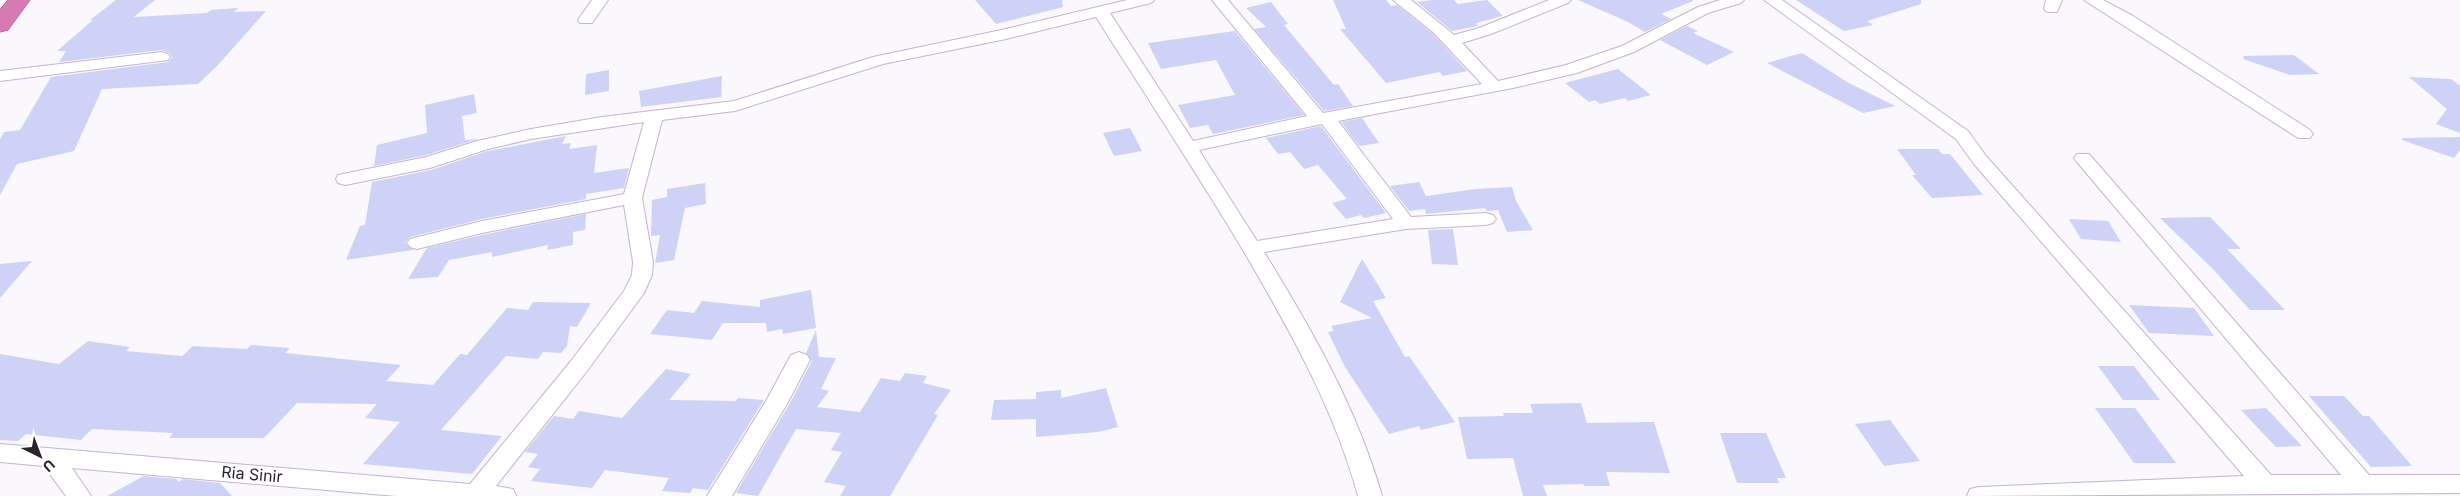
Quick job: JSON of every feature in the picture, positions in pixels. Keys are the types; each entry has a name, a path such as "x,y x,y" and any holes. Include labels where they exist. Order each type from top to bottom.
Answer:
{"highway":[{"path":"0,24 19,0"}],"street":[{"path":"586,20 600,0"},
{"path":"346,179 448,158 483,145 516,137 602,122 735,106 878,60 1006,34 1146,0"},
{"path":"1220,0 1323,119 1406,223"},
{"path":"1401,0 1414,8 1451,42 1494,86"},
{"path":"1451,42 1486,31 1563,0"},
{"path":"1188,148 1572,69 1640,44 1703,10 1736,0"},
{"path":"1772,0 1922,104 1962,135 1980,160 2265,484"},
{"path":"2092,0 2127,19 2304,134"},
{"path":"1101,12 1251,248 1314,354 1364,470 1370,496"},
{"path":"0,76 162,57"},
{"path":"476,494 579,366 634,293 642,275 643,262 632,198 654,116"},
{"path":"2083,158 2166,257 2363,484"},
{"path":"417,243 482,227 632,198"},
{"path":"1251,248 1406,223 1486,219"},
{"path":"718,496 776,404 799,360"},
{"name":"Ria Sinir","path":"0,453 504,496"},
{"path":"52,458 79,496"},
{"path":"1979,496 2265,484 2334,490 2363,484 2460,484"}],"building":[{"path":"116,0 155,0 134,17 207,13 211,10 238,8 234,12 266,11 217,66 198,84 102,89 74,151 17,164 0,195 0,139 4,132 20,130 51,77 168,62 172,58 170,53 162,50 59,62 66,51 57,51 93,20 90,20"},
{"path":"975,0 1062,0 1063,7 996,24"},
{"path":"1333,0 1386,0 1391,6 1397,5 1432,33 1467,71 1443,76 1440,72 1386,83 1340,29 1346,29"},
{"path":"1454,0 1458,4 1487,0 1503,16 1476,23 1478,26 1452,31 1417,2"},
{"path":"1578,0 1693,1 1661,14 1671,19 1645,32 1628,22"},
{"path":"1796,0 1921,0 1921,4 1867,21 1873,25 1844,31"},
{"path":"1271,2 1288,24 1284,25 1334,85 1338,84 1353,106 1324,111 1254,29 1266,27 1246,8"},
{"path":"1687,26 1698,31 1693,33 1734,52 1707,65 1660,40"},
{"path":"1235,31 1304,115 1213,134 1208,125 1190,128 1178,105 1235,95 1216,60 1161,69 1148,43"},
{"path":"1802,53 1847,82 1895,106 1863,113 1767,63"},
{"path":"2294,55 2319,74 2290,75 2243,59 2244,56"},
{"path":"1618,69 1651,95 1628,101 1625,98 1600,104 1595,100 1589,102 1565,83"},
{"path":"609,70 609,91 585,95 586,74"},
{"path":"722,76 721,97 641,107 639,91"},
{"path":"2409,77 2451,79 2460,86 2460,133 2436,124 2447,109"},
{"path":"474,94 477,113 462,116 465,140 478,139 426,155 374,166 377,145 427,133 425,105"},
{"path":"1362,118 1379,143 1359,146 1341,122"},
{"path":"1321,126 1386,213 1364,218 1361,215 1346,219 1332,203 1347,199 1318,165 1304,169 1290,152 1278,154 1266,138"},
{"path":"1130,128 1142,151 1114,156 1103,133"},
{"path":"566,136 562,144 571,143 569,149 597,145 594,173 629,168 624,188 586,194 586,199 482,219 410,237 405,243 413,250 346,260 360,226 365,225 372,182 431,170 488,151"},
{"path":"2460,137 2460,150 2454,158 2402,140 2402,138"},
{"path":"1897,149 1938,149 1942,154 1950,154 1983,195 1932,198 1912,175 1916,175"},
{"path":"1419,182 1426,196 1476,189 1512,187 1516,201 1533,230 1507,232 1498,210 1487,211 1485,208 1426,214 1425,209 1409,211 1390,186"},
{"path":"705,183 706,204 685,208 674,260 655,263 660,235 651,236 652,200 667,197 667,189"},
{"path":"586,214 585,230 573,232 573,245 547,250 548,245 492,257 492,252 449,260 438,277 408,279 427,248"},
{"path":"2210,217 2241,249 2227,249 2285,310 2250,310 2213,269 2160,218"},
{"path":"2069,219 2108,221 2121,242 2081,239"},
{"path":"1453,229 1458,265 1432,264 1428,230"},
{"path":"1362,259 1386,298 1373,301 1405,357 1409,356 1455,422 1421,430 1419,426 1389,434 1345,367 1328,332 1334,331 1331,326 1372,318 1340,302"},
{"path":"32,261 0,298 0,264"},
{"path":"811,290 816,328 783,334 782,329 767,332 766,323 723,323 712,340 650,334 667,310 694,313 702,301 760,307 760,300"},
{"path":"533,302 591,303 577,327 570,326 567,346 561,353 543,352 538,359 506,356 441,430 502,436 472,474 363,464 400,422 365,418 377,404 297,403 264,438 169,438 173,433 92,429 81,440 26,434 18,441 0,440 0,354 59,364 88,341 130,347 126,351 182,356 193,346 247,349 251,345 290,348 285,353 401,365 386,381 433,385 460,354 467,355 507,308 528,310"},
{"path":"2129,305 2194,308 2214,336 2149,333"},
{"path":"816,330 819,357 836,358 821,389 829,391 817,407 860,412 881,378 900,381 905,373 927,376 923,383 951,390 934,414 938,415 890,496 840,496 846,486 824,482 842,452 831,450 841,433 796,429 758,496 736,493 789,405 812,361 806,353"},
{"path":"2098,366 2134,366 2160,400 2123,400"},
{"path":"666,369 691,374 669,400 736,401 738,398 764,400 708,490 693,488 690,493 662,491 669,478 605,470 592,488 531,481 540,469 528,467 538,454 525,452 554,416 573,419 579,411 622,418"},
{"path":"1106,388 1118,427 1098,432 1036,437 1036,419 991,420 994,400 1036,399 1036,392 1061,390 1061,398"},
{"path":"2309,396 2344,396 2363,416 2369,416 2412,466 2371,467"},
{"path":"1581,403 1587,423 1654,422 1670,473 1606,472 1610,486 1584,486 1583,484 1543,485 1547,496 1523,496 1513,458 1467,459 1458,417 1504,416 1503,413 1533,413 1530,404"},
{"path":"2095,408 2135,408 2176,463 2134,463"},
{"path":"2266,408 2302,446 2276,447 2241,410"},
{"path":"1890,420 1920,461 1884,466 1855,424"},
{"path":"1720,433 1766,433 1786,478 1777,478 1779,483 1737,483"},
{"path":"144,476 176,479 179,482 183,479 220,483 232,496 107,496"}]}
